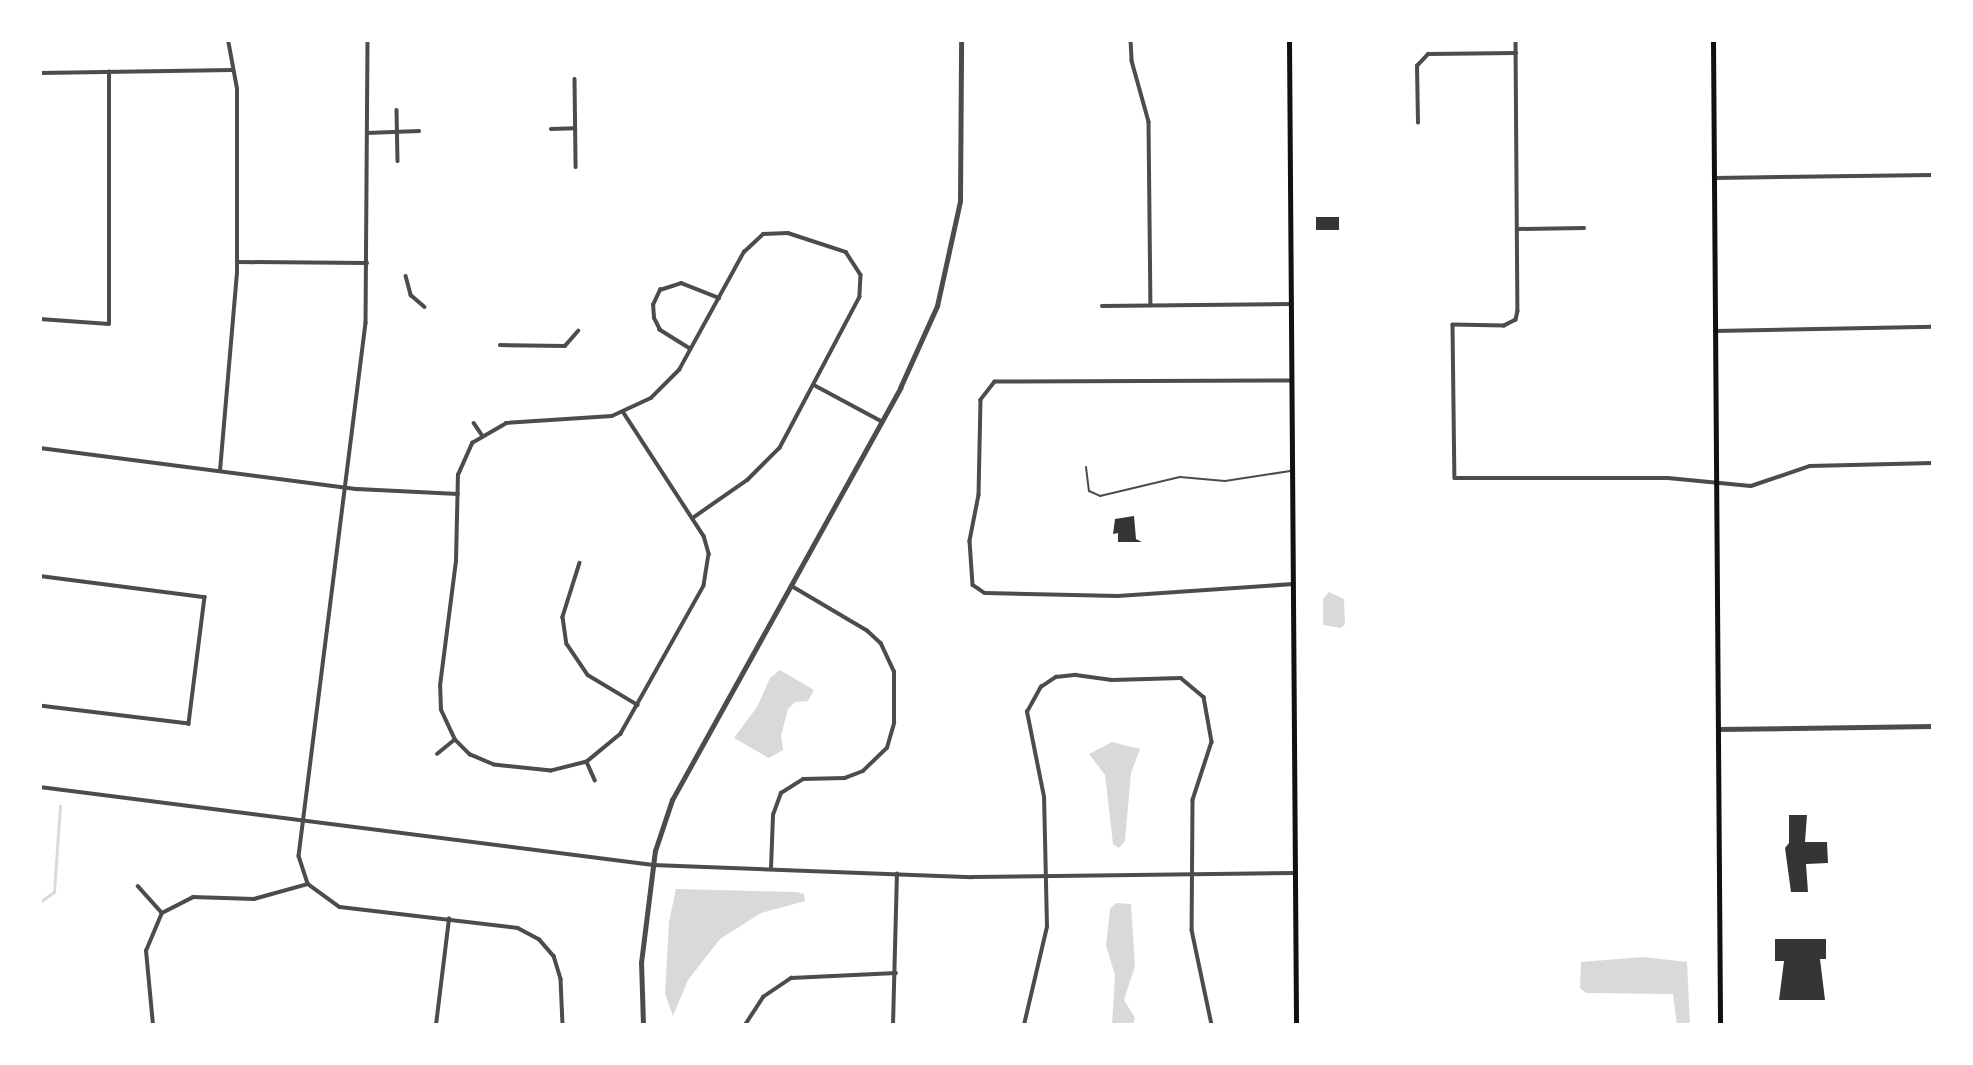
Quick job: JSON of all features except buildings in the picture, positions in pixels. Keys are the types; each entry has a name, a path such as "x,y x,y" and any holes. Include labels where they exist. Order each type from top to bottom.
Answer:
{"main road":[{"path":"1289,40 1296,1025"},
{"path":"1713,40 1720,1025"}],"street":[{"path":"220,471 236,321 237,111 228,40"},
{"path":"368,40 366,323 299,856 309,884 340,906 518,928 539,939 554,956 561,979 563,1025"},
{"path":"643,1025 641,963 653,865 673,800 881,421 937,306 954,242 961,179 961,40"},
{"path":"1132,40 1132,61 1149,122 1151,304"},
{"path":"1516,40 1516,320 1504,327 1453,325 1454,478 1668,478 1716,485 1770,484 1810,466 1933,463"},
{"path":"1418,123 1417,66 1428,54 1516,53"},
{"path":"40,74 232,70"},
{"path":"40,319 110,324 109,72"},
{"path":"575,79 576,167"},
{"path":"397,110 398,161"},
{"path":"551,129 575,128"},
{"path":"367,133 419,131"},
{"path":"1714,178 1933,175"},
{"path":"1518,229 1584,228"},
{"path":"624,413 695,517 709,554 704,586 638,705 612,745 587,762 551,771 494,765 470,755 454,739 444,722 440,697 456,561 458,494 461,464 482,435 506,423 624,413 661,390 690,350 750,243 763,234 782,232 846,252 861,275 863,286 854,312 815,385 772,458 695,517"},
{"path":"237,262 367,262"},
{"path":"406,276 411,295 425,307"},
{"path":"690,350 660,330 654,318 653,305 660,290 681,282 719,298"},
{"path":"1102,306 1291,304"},
{"path":"1715,331 1933,327"},
{"path":"500,345 565,346 578,331"},
{"path":"1291,381 995,382 981,400 979,495 970,541 972,585 985,593 1118,596 1293,584"},
{"path":"815,385 881,421"},
{"path":"474,423 482,435"},
{"path":"40,448 347,487 458,494"},
{"path":"580,563 563,617 567,643 588,675 638,705"},
{"path":"40,576 205,597 189,724 40,706"},
{"path":"771,868 773,815 781,793 803,779 845,778 863,771 887,748 894,723 894,672 881,644 791,586"},
{"path":"1024,1025 1046,941 1047,876 1044,797 1026,723 1034,693 1065,675 1112,680 1166,677 1193,684 1209,712 1212,742 1193,800 1192,875 1194,947 1212,1025"},
{"path":"1718,729 1933,726"},
{"path":"437,754 454,739"},
{"path":"587,762 595,780"},
{"path":"40,787 653,865 897,874 1047,876 1296,873"},
{"path":"893,1025 897,874"},
{"path":"153,1025 146,951 162,913 193,897 254,900 309,884"},
{"path":"138,886 162,913"},
{"path":"436,1025 449,919"},
{"path":"745,1025 762,996 791,978 896,973"}],"lane":[{"path":"1086,467 1089,491 1100,496 1180,477 1225,481 1291,471"}],"shaded area":[{"path":"1329,592 1344,599 1345,624 1341,628 1323,625 1323,599"},
{"path":"780,670 814,690 808,701 795,702 788,709 781,736 783,750 769,758 734,738 757,707 770,678"},
{"path":"1112,742 1140,749 1131,773 1125,841 1119,848 1113,844 1105,775 1089,754"},
{"path":"676,889 796,892 804,894 805,901 761,913 720,939 688,980 673,1016 665,994 669,922"},
{"path":"1116,903 1131,904 1135,966 1124,1000 1135,1018 1133,1025 1112,1025 1115,975 1106,946 1110,909"},
{"path":"1643,957 1687,962 1690,1025 1677,1025 1673,994 1586,993 1580,988 1581,962"}],"waterway":[{"path":"40,902 54,892 60,806"}]}
